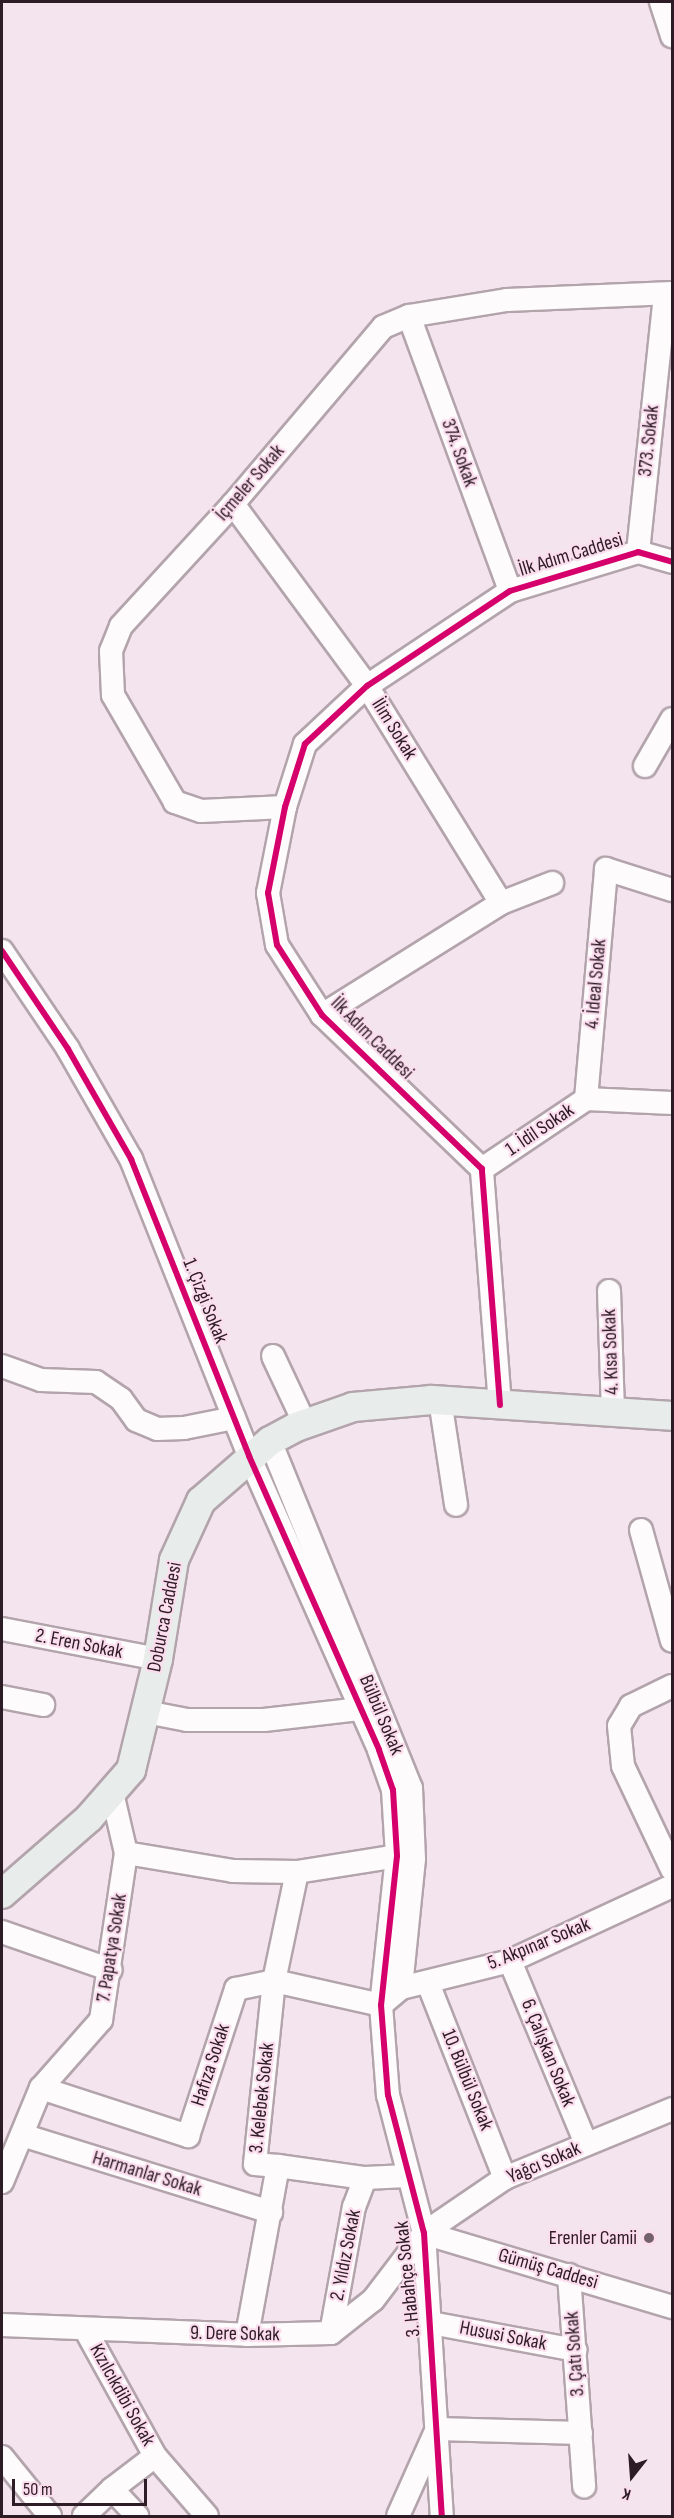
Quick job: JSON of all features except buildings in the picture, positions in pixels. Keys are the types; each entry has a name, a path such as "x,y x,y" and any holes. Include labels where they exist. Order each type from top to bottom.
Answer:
{"main road":[{"name":"Doburca Caddesi","path":"2,1894 112,1793 131,1770 158,1659 177,1553 201,1501 260,1448 305,1424 353,1407 440,1400 613,1414 672,1416"}],"street":[{"path":"661,2 672,36"},
{"name":"İçmeler Sokak","path":"285,807 201,811 175,802 113,695 111,651 120,626 233,504 383,327 409,315 507,300 669,294"},
{"name":"373. Sokak","path":"638,552 669,294"},
{"name":"374. Sokak","path":"409,315 510,591"},
{"name":"İlim Sokak","path":"233,504 367,686 501,903"},
{"name":"İlk Adım Caddesi","path":"482,1169 322,1015 277,945 268,893 285,807 305,744 367,686 510,591 638,552 672,562"},
{"path":"645,766 672,719"},
{"name":"4. İdeal Sokak","path":"585,1099 606,869 672,890"},
{"path":"322,1015 501,903 552,883"},
{"name":"1. Çizgi Sokak","path":"2,951 68,1049 131,1159 234,1418 260,1448"},
{"name":"1. İdil Sokak","path":"482,1169 585,1099 672,1102"},
{"path":"482,1169 500,1405"},
{"name":"4. Kısa Sokak","path":"609,1291 613,1414"},
{"path":"273,1356 305,1424"},
{"path":"2,1366 41,1380 96,1382 121,1399 136,1420 157,1429 184,1428 234,1418"},
{"path":"440,1400 456,1505"},
{"name":"Bülbül Sokak","path":"260,1448 369,1705 411,1788 414,1859 401,1988"},
{"path":"641,1530 672,1641"},
{"name":"2. Eren Sokak","path":"2,1629 158,1659"},
{"path":"672,1686 631,1706 619,1726 622,1766 672,1869"},
{"path":"2,1697 43,1705"},
{"path":"146,1712 187,1720 264,1720 369,1705"},
{"name":"Bülbül Sokak","path":"369,1705 393,1790 397,1856 381,2005"},
{"name":"7. Papatya Sokak","path":"2,2183 41,2088 101,2020 111,1970 126,1853 112,1793"},
{"path":"126,1853 233,1871 297,1872 397,1856"},
{"path":"297,1872 274,1981 381,2005 401,1988"},
{"name":"5. Akpınar Sokak","path":"401,1988 510,1961 672,1886"},
{"path":"2,1932 111,1970"},
{"name":"6. Çalışkan Sokak","path":"510,1961 586,2144"},
{"name":"Hafıza Sokak","path":"41,2088 188,2136 236,1989 274,1981"},
{"name":"3. Kelebek Sokak","path":"248,2336 278,2166 255,2164 274,1981"},
{"name":"10. Bülbül Sokak","path":"428,1983 505,2178"},
{"name":"3. Habahçe Sokak","path":"381,2005 388,2095 407,2176 424,2233 442,2517"},
{"name":"Yağcı Sokak","path":"424,2233 505,2178 672,2109"},
{"name":"Harmanlar Sokak","path":"22,2135 271,2212"},
{"path":"278,2166 365,2178 407,2176"},
{"name":"2. Yıldız Sokak","path":"330,2333 354,2207 365,2178"},
{"path":"330,2333 373,2300 424,2233"},
{"name":"Gümüş Caddesi","path":"424,2233 672,2307"},
{"name":"3. Çatı Sokak","path":"569,2275 584,2486"},
{"name":"Hususi Sokak","path":"430,2323 574,2350"},
{"name":"9. Dere Sokak","path":"2,2325 248,2336 330,2333"},
{"name":"Kızılcıkdibi Sokak","path":"85,2329 155,2456 207,2517"},
{"path":"398,2517 437,2429 581,2433"},
{"path":"84,2517 112,2489 155,2456"},
{"path":"2,2457 50,2517"},
{"path":"112,2489 137,2517"}],"cycle path":[{"path":"500,1405 482,1169 322,1015 277,945 268,893 285,807 305,744 367,686 510,591 638,552 672,562"},
{"path":"2,951 68,1049 131,1159 249,1456 379,1750 393,1790 397,1856 381,2005 388,2095 424,2233 442,2516"}],"place":[{"name":"Erenler Camii","path":"649,2238"}]}
